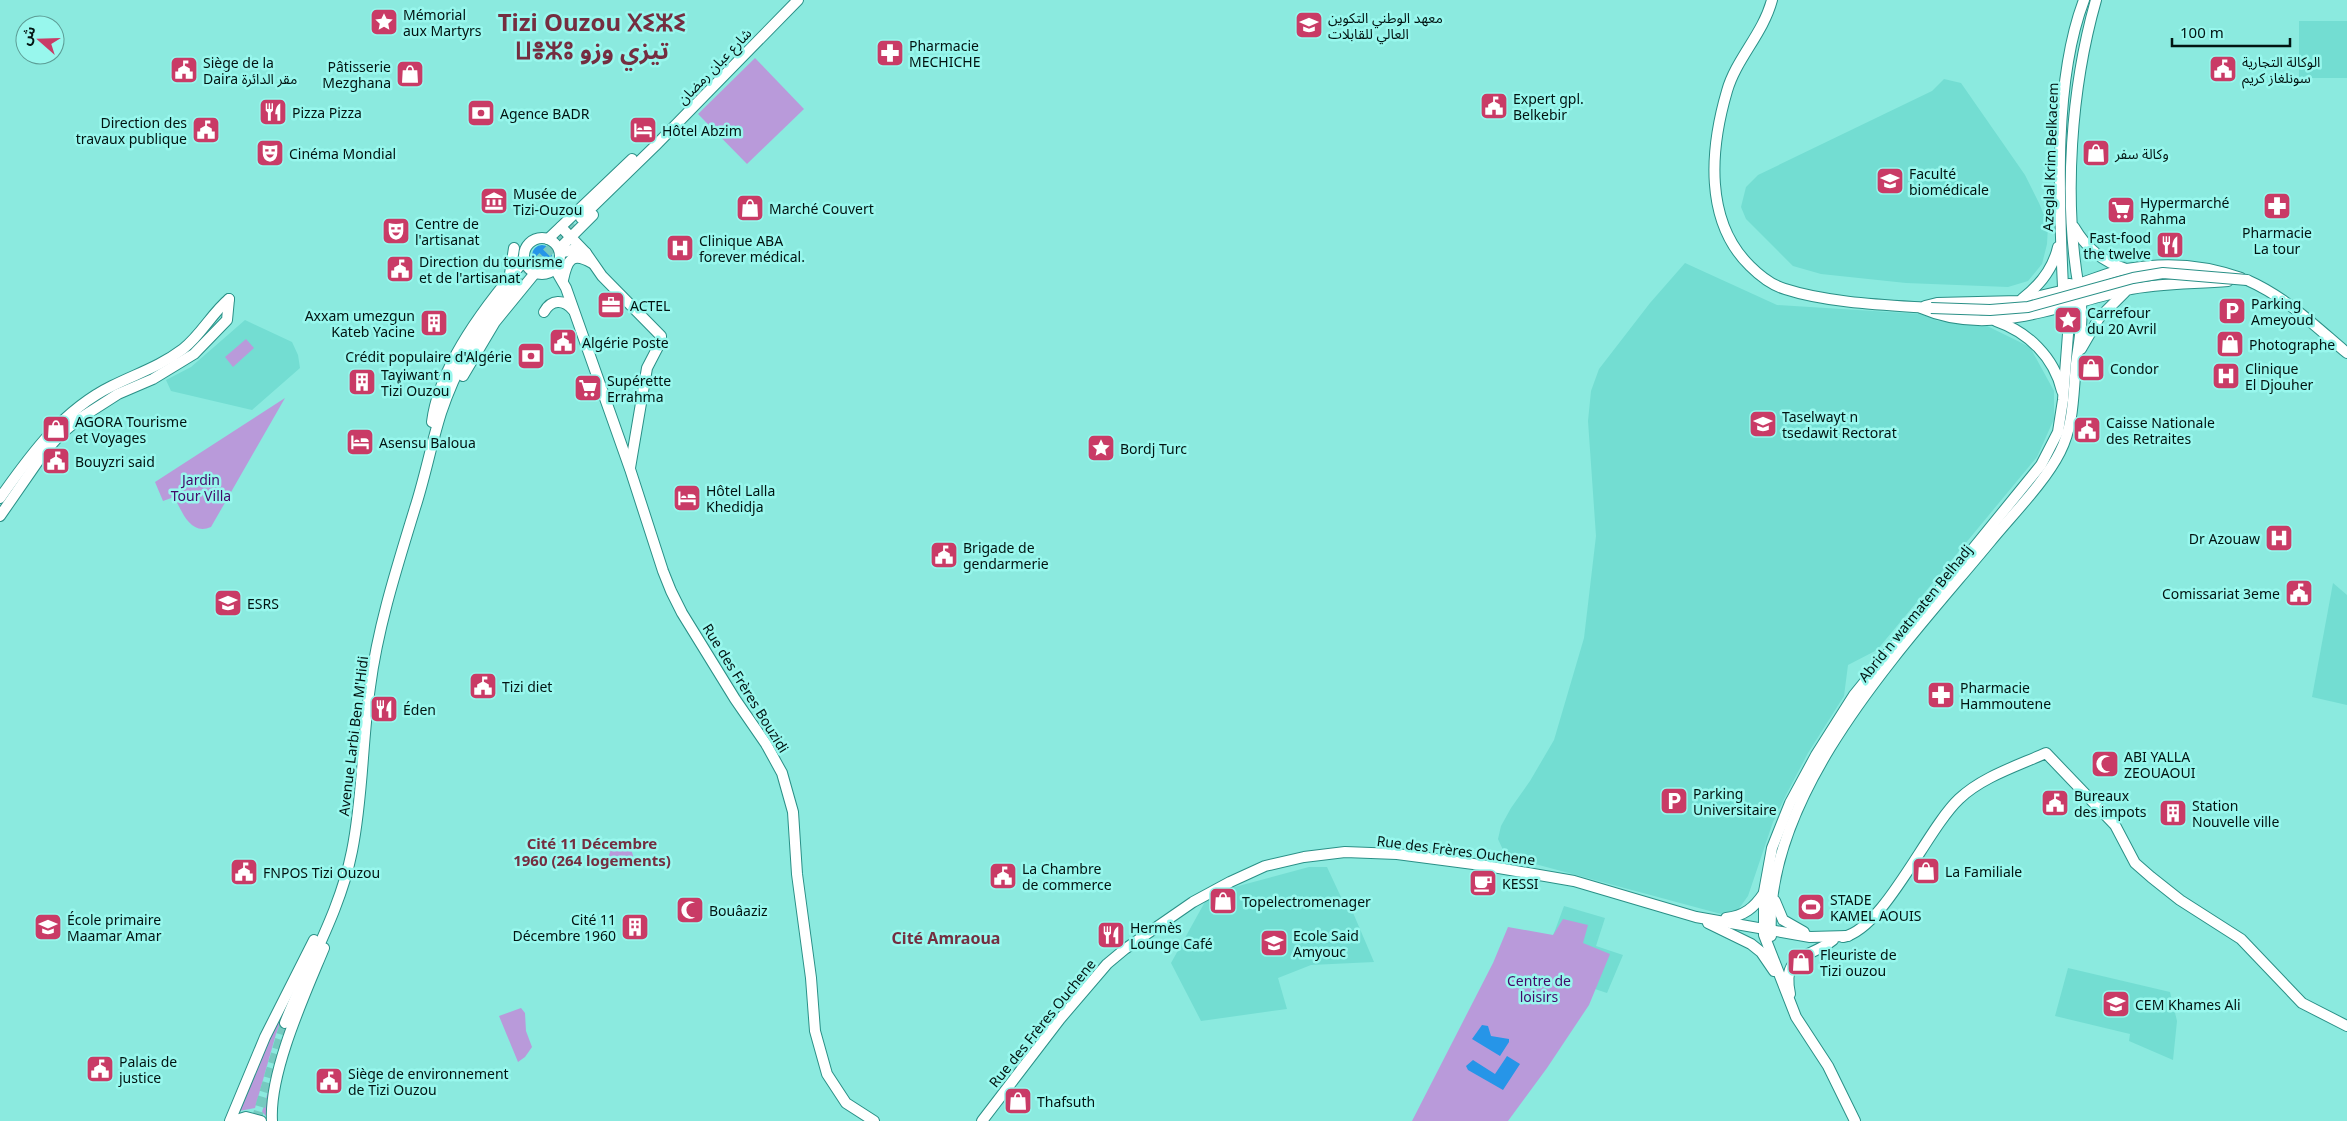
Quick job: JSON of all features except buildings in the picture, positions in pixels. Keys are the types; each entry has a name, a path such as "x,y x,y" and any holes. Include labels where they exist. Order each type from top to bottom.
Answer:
{"main road":[{"path":"795,2 804,0"},
{"path":"1772,0 1757,36 1736,70 1727,89 1715,156 1716,202 1724,229 1736,250 1769,282 1784,289 1815,297 1920,308 1990,310 2028,307 2133,278 2163,273 2247,280"},
{"name":"Azeglal Krim Belkacem","path":"2072,295 2061,236 2064,86 2074,34 2084,0"},
{"name":"Azeglal Krim Belkacem","path":"2072,295 2072,167 2075,102 2082,60 2096,0"},
{"name":"شارع عبان رمضان","path":"655,146 795,2"},
{"path":"581,218 655,146"},
{"path":"548,239 637,155 655,146"},
{"path":"559,251 548,239 540,238 529,242 524,252 524,261 529,270 535,273 547,274 555,269 559,262 559,251 570,237 633,177 646,162 655,146"},
{"path":"2073,225 2089,248 2100,257 2126,269"},
{"path":"561,227 586,253 602,276 660,334 661,341 647,368 630,469"},
{"path":"2019,301 2043,279 2057,251 2061,236"},
{"path":"512,282 514,248"},
{"path":"559,251 575,250 586,253"},
{"path":"563,280 566,264 571,259 582,258 592,263"},
{"name":"Avenue Larbi Ben M'Hidi","path":"272,1121 274,1094 289,1037 336,919 355,837 370,687 382,622 435,435 453,382 465,356 524,261"},
{"path":"1920,308 1956,318 1993,320 2026,317 2126,269 2162,266 2207,268 2247,280 2269,290 2302,314 2347,354"},
{"name":"Rue des Frères Bouzidi","path":"555,269 563,280 575,312 630,469 663,571 682,613 735,699 766,744 782,773 793,812 797,874 811,978 815,1031 827,1074 846,1103 874,1121"},
{"name":"Avenue Larbi Ben M'Hidi","path":"435,435 444,422 456,390 476,351 506,308 535,273"},
{"path":"1920,308 1937,303 2019,301 2157,285 2247,280"},
{"path":"2076,364 2085,340 2099,318 2126,290"},
{"path":"2072,295 2063,400 2058,432 2041,465 1873,669 1816,755 1779,829 1772,848 1769,890 1783,920 1801,932 1832,938 1848,936 1862,928 1882,907 1945,815 1961,797 1985,781 2046,753 2115,825 2135,862 2151,877 2180,900 2241,938 2302,1003 2347,1026"},
{"name":"Abrid n watmaten Belhadj","path":"1780,979 1767,932 1769,890 1796,813 1808,787 1859,703 2018,508 2060,453 2071,420 2082,319 2072,295"},
{"path":"0,498 36,449 70,413 112,386 148,371 169,359 185,347 216,310 229,299 227,320 194,354 153,379 118,394 79,418 60,435 43,454 0,516"},
{"path":"544,312 548,305 559,301 566,303 575,312"},
{"path":"1993,320 2016,329 2040,349 2057,376 2063,400"},
{"name":"Rue des Frères Ouchene","path":"982,1121 1060,1019 1107,964 1125,948 1193,902 1265,866 1304,857 1345,852 1397,854 1574,881 1708,921 1810,942 1832,938"},
{"path":"1708,921 1739,917 1758,903 1769,890"},
{"name":"Avenue Larbi Ben M'Hidi","path":"285,1023 340,897"},
{"name":"Avenue Larbi Ben M'Hidi","path":"232,1121 282,1002 330,908 340,897"},
{"path":"1708,921 1751,944 1761,952 1780,979 1796,1017 1828,1066 1855,1121"},
{"path":"1796,1017 1788,974 1794,961 1832,938"},
{"path":"232,1121 246,1117 261,1121"}],"shaded area":[{"path":"2299,21 2347,21 2347,78 2299,78"},
{"name":"Faculté biomédicale","path":"1944,79 1961,83 2025,175 2039,203 2048,225 2047,244 2042,264 2028,281 2008,287 1906,283 1821,274 1793,266 1746,219 1741,207 1746,187 1758,175 1932,91"},
{"path":"538,245 546,245 552,251 552,259 546,265 538,265 532,259 532,251"},
{"path":"1685,263 1777,305 1921,314 1938,321 1985,325 2030,347 2054,391 2054,419 2037,457 1877,650 1848,665 1844,696 1808,753 1786,795 1773,822 1748,896 1735,914 1721,914 1513,858 1503,850 1498,839 1501,826 1511,808 1530,781 1554,740 1584,638 1596,536 1588,421 1591,391 1599,369 1650,303"},
{"path":"245,320 292,342 298,355 300,368 252,410 171,391 166,380 191,367"},
{"path":"2333,583 2347,595 2347,705 2312,697"},
{"name":"Ecole Said Amyouc","path":"1309,867 1327,867 1347,910 1351,908 1374,962 1311,965 1278,978 1287,1009 1201,1021 1171,963 1206,900 1231,888"},
{"path":"1564,906 1605,918 1596,946 1623,955 1607,993 1540,971"},
{"name":"CEM Khames Ali","path":"2068,968 2170,992 2177,1021 2173,1060 2129,1041 2130,1034 2055,1016"},
{"path":"1482,1025 1488,1026 1491,1036 1509,1039 1500,1056 1472,1039"},
{"path":"1507,1056 1520,1064 1503,1090 1468,1070 1466,1066 1473,1060 1495,1074"}],"green space":[{"path":"755,58 804,109 747,164 698,114"},
{"path":"246,339 254,348 233,367 225,357"},
{"name":"Jardin Tour Villa","path":"285,398 211,527 204,529 192,525 174,497 163,501 155,482"},
{"path":"621,845 629,849 633,857 629,865 621,869 613,865 609,857 613,849"},
{"name":"Centre de loisirs","path":"1563,919 1588,925 1583,943 1610,954 1589,1005 1547,1068 1508,1121 1412,1121 1493,963 1508,927 1553,935"},
{"path":"303,966 276,1034 255,1108 239,1111 264,1045"},
{"path":"521,1008 525,1013 526,1031 532,1047 525,1057 518,1062 499,1016"},
{"path":"283,1041 266,1116 262,1112"}],"tunnel":[{"path":"515,285 581,218"},
{"path":"256,1121 285,1023"}],"place":[{"name":"Mémorial aux Martyrs","path":"384,22"},
{"name":"معهد الوطني التكوين العالي للقابلات","path":"1309,25"},
{"name":"Pharmacie MECHICHE","path":"890,53"},
{"name":"الوكالة التجارية سونلغاز كريم","path":"2223,69"},
{"name":"Siège de la Daira مقر الدائرة","path":"184,70"},
{"name":"Pâtisserie Mezghana","path":"410,74"},
{"name":"Expert gpl. Belkebir","path":"1494,106"},
{"name":"Pizza Pizza","path":"273,112"},
{"name":"Agence BADR","path":"481,113"},
{"name":"Direction des travaux publique","path":"206,130"},
{"name":"Hôtel Abzim","path":"643,130"},
{"name":"Cinéma Mondial","path":"270,153"},
{"name":"وكالة سفر","path":"2096,153"},
{"name":"Faculté biomédicale","path":"1890,181"},
{"name":"Musée de Tizi-Ouzou","path":"494,201"},
{"name":"Pharmacie La tour","path":"2277,206"},
{"name":"Marché Couvert","path":"750,208"},
{"name":"Hypermarché Rahma","path":"2121,210"},
{"name":"Centre de l'artisanat","path":"396,231"},
{"name":"Fast-food the twelve","path":"2170,245"},
{"name":"Clinique ABA forever médical.","path":"680,248"},
{"name":"Direction du tourisme et de l'artisanat","path":"400,269"},
{"name":"ACTEL","path":"611,305"},
{"name":"Parking Ameyoud","path":"2232,311"},
{"name":"Carrefour du 20 Avril","path":"2068,320"},
{"name":"Axxam umezgun Kateb Yacine","path":"434,323"},
{"name":"Algérie Poste","path":"563,342"},
{"name":"Photographe","path":"2230,344"},
{"name":"Crédit populaire d'Algérie","path":"531,356"},
{"name":"Condor","path":"2091,368"},
{"name":"Clinique El Djouher","path":"2226,376"},
{"name":"Taɣiwant n Tizi Ouzou","path":"362,382"},
{"name":"Supérette Errahma","path":"588,388"},
{"name":"Taselwayt n tsedawit Rectorat","path":"1763,424"},
{"name":"AGORA Tourisme et Voyages","path":"56,429"},
{"name":"Caisse Nationale des Retraites","path":"2087,430"},
{"name":"Asensu Baloua","path":"360,442"},
{"name":"Bordj Turc","path":"1101,448"},
{"name":"Bouyzri said","path":"56,461"},
{"name":"Hôtel Lalla Khedidja","path":"687,498"},
{"name":"Dr Azouaw","path":"2279,538"},
{"name":"Brigade de gendarmerie","path":"944,555"},
{"name":"Comissariat 3eme","path":"2299,593"},
{"name":"ESRS","path":"228,603"},
{"name":"Tizi diet","path":"483,686"},
{"name":"Pharmacie Hammoutene","path":"1941,695"},
{"name":"Éden","path":"384,709"},
{"name":"ABI YALLA ZEOUAOUI","path":"2105,764"},
{"name":"Parking Universitaire","path":"1674,801"},
{"name":"Bureaux des impots","path":"2055,803"},
{"name":"Station Nouvelle ville","path":"2173,813"},
{"name":"La Familiale","path":"1926,871"},
{"name":"FNPOS Tizi Ouzou","path":"244,872"},
{"name":"La Chambre de commerce","path":"1003,876"},
{"name":"KESSI","path":"1483,883"},
{"name":"Topelectromenager","path":"1223,901"},
{"name":"STADE KAMEL AOUIS","path":"1811,907"},
{"name":"Bouâaziz","path":"690,910"},
{"name":"École primaire Maamar Amar","path":"48,927"},
{"name":"Cité 11 Décembre 1960","path":"635,927"},
{"name":"Hermès Lounge Café","path":"1111,935"},
{"name":"Ecole Said Amyouc","path":"1274,943"},
{"name":"Fleuriste de Tizi ouzou","path":"1801,962"},
{"name":"CEM Khames Ali","path":"2116,1004"},
{"name":"Palais de justice","path":"100,1069"},
{"name":"Siège de environnement de Tizi Ouzou","path":"329,1081"},
{"name":"Thafsuth","path":"1018,1101"}],"district":[{"name":"Tizi Ouzou ⵝⵉⵣⵉ ⵡⴻⵣⵓ تيزي وزو","path":"592,35"},
{"name":"Cité 11 Décembre 1960 (264 logements)","path":"592,852"},
{"name":"Cité Amraoua","path":"946,938"}]}
